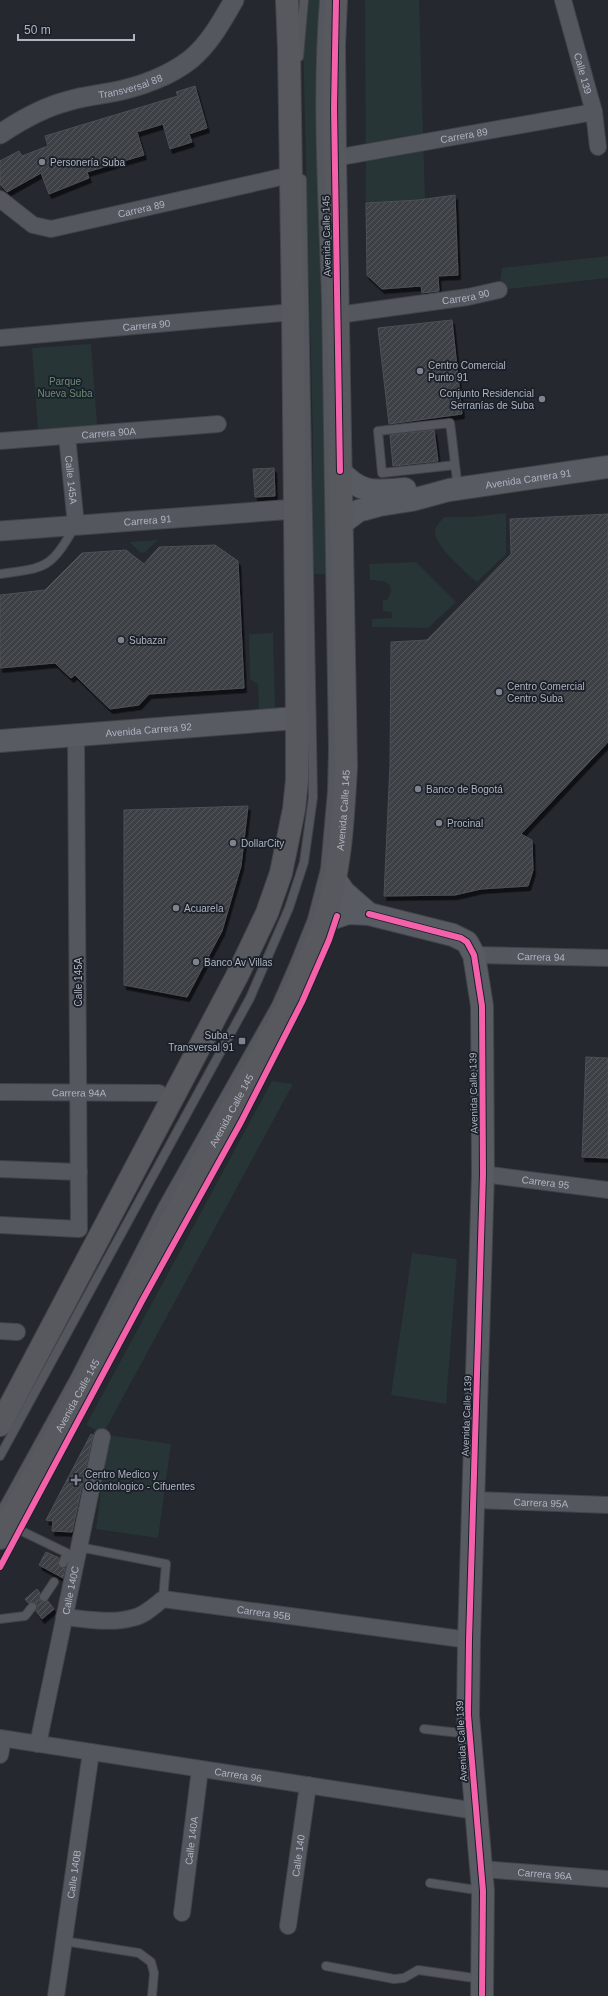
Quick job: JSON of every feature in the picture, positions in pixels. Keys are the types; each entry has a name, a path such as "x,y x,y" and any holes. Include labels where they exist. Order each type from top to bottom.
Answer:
{"main road":[{"path":"287,0 294,57"},
{"path":"0,1425 238,976 267,913 281,873 293,817 297,780 293,312 296,174 294,0"},
{"name":"Avenida Calle 145","path":"2,1525 288,1004 324,921 335,879 342,828 346,767 335,158 334,45 336,0"},
{"name":"Avenida Carrera 91","path":"341,524 358,511 369,507 412,500 453,490 608,467"},
{"name":"Avenida Carrera 91","path":"340,471 357,486 369,490 453,490"},
{"name":"Avenida Carrera 92","path":"0,741 297,718"},
{"name":"Avenida Calle 139","path":"335,879 344,892 369,914"},
{"name":"Avenida Calle 139","path":"324,921 348,913 369,914 453,935 467,942 474,955 482,1006 483,1174 469,1640 470,1734 483,1891 482,1988"}],"street":[{"name":"Transversal 88","path":"0,134 34,114 55,105 79,98 115,92 137,86 176,69 191,59 203,47 219,26 234,0"},
{"name":"Calle 139","path":"563,0 594,112 598,147"},
{"name":"Carrera 89","path":"335,158 594,112"},
{"name":"Carrera 89","path":"0,198 33,225 51,229 296,174"},
{"name":"Carrera 90","path":"338,315 468,297 499,290"},
{"name":"Carrera 90","path":"0,338 293,312"},
{"name":"Carrera 90A","path":"0,441 218,424"},
{"name":"Calle 145A","path":"67,436 76,525"},
{"name":"Carrera 91","path":"0,531 295,509"},
{"name":"Calle 145A","path":"0,1225 79,1228 76,735"},
{"name":"Carrera 94","path":"474,955 608,958"},
{"name":"Carrera 94A","path":"0,1092 159,1093"},
{"path":"0,1169 79,1172"},
{"name":"Carrera 95","path":"483,1174 608,1190"},
{"path":"0,1331 17,1332"},
{"name":"Calle 140C","path":"38,1744 102,1437"},
{"name":"Carrera 95A","path":"474,1500 608,1505"},
{"path":"64,1617 109,1621 133,1618 148,1611 163,1599"},
{"name":"Carrera 95B","path":"163,1599 469,1640"},
{"path":"0,1754 2,1738"},
{"name":"Carrera 96","path":"2,1738 476,1811"},
{"name":"Calle 140B","path":"56,1996 91,1752"},
{"name":"Calle 140A","path":"182,1913 200,1769"},
{"name":"Calle 140","path":"288,1926 308,1785"},
{"name":"Carrera 96A","path":"482,1869 608,1879"}],"lane":[{"path":"294,57 304,0"},
{"path":"63,1563 67,1553 2,1525 81,1365 162,1207 276,1005 312,919 325,869 332,791 333,751 328,392 320,117 321,35 324,0"},
{"path":"0,1456 250,998 289,908 304,862 313,797 296,174"},
{"path":"453,490 455,465 450,423 378,431 382,473 455,465"},
{"path":"0,574 35,569 52,561 66,543 76,525"},
{"path":"79,1547 166,1564 163,1599"},
{"path":"44,1597 54,1582"},
{"path":"0,1619 25,1616 32,1608"},
{"path":"424,1729 470,1734"},
{"path":"430,1883 483,1891"},
{"path":"64,1941 140,1953 151,1962 154,1973 152,1996"},
{"path":"326,1966 394,1979 404,1978 418,1970 482,1988"}],"green space":[{"path":"308,0 320,0 316,116 319,189 326,574 313,574 313,437 303,41"},
{"path":"365,0 419,0 425,199 366,203"},
{"path":"608,256 608,278 499,290 502,268"},
{"name":"Parque Nueva Suba","path":"91,344 97,425 38,429 32,348"},
{"path":"506,513 506,554 477,582 445,551 436,538 436,527 445,517 471,517"},
{"path":"158,540 145,552 141,553 129,542"},
{"path":"416,562 456,602 428,628 372,627 372,619 392,618 392,612 383,611 383,601 388,599 391,591 390,585 383,581 370,580 369,564"},
{"path":"273,633 275,708 259,709 258,684 250,679 249,634"},
{"path":"272,1081 293,1084 103,1434 86,1425"},
{"path":"412,1253 457,1259 446,1404 391,1395"},
{"path":"108,1435 171,1444 158,1538 96,1529"}],"building":[{"path":"195,86 207,128 189,134 192,142 170,149 163,124 137,132 144,155 87,172 89,178 49,194 41,173 7,192 0,184 0,161 19,151 22,156 48,146 45,136 178,96 176,92"},
{"path":"455,195 458,275 438,276 439,291 422,293 421,286 382,289 367,275 366,203 418,200"},
{"name":"Centro Comercial Punto 91","path":"452,320 462,414 389,424 378,328"},
{"path":"434,430 438,461 393,466 390,435"},
{"path":"274,468 275,496 255,497 253,469"},
{"name":"Centro Comercial Centro Suba","path":"608,514 608,742 521,834 532,840 533,870 528,886 481,889 455,895 384,896 390,765 391,642 427,640 511,554 510,519"},
{"name":"Subazar","path":"215,545 238,561 244,688 149,694 139,705 110,709 75,675 71,678 55,663 0,668 0,595 45,590 82,553 126,550 144,564 159,547"},
{"name":"Acuarela","path":"248,806 241,866 222,931 187,997 124,985 124,810"},
{"path":"586,1057 608,1058 608,1158 582,1157"},
{"name":"Centro Medico y Odontologico - Cifuentes","path":"91,1434 93,1435 72,1532 52,1531 53,1521 46,1520"},
{"path":"46,1552 59,1558 58,1566 65,1568 63,1578 39,1565"},
{"path":"37,1589 40,1593 39,1600 43,1602 48,1601 54,1609 42,1619 36,1611 36,1603 28,1603 25,1599"}],"cycle path":[{"path":"336,0 334,108 340,471"},
{"path":"369,914 461,938 467,942 474,955 482,1006 483,1174 468,1715 483,1891 482,1996"},
{"path":"0,1567 142,1301 241,1122 302,1002 329,940 337,916"}],"place":[{"name":"Personería Suba","path":"42,162"},
{"name":"Centro Comercial Punto 91","path":"420,371"},
{"name":"Conjunto Residencial Serranías de Suba","path":"542,399"},
{"name":"Subazar","path":"121,640"},
{"name":"Centro Comercial Centro Suba","path":"499,692"},
{"name":"Banco de Bogotá","path":"418,789"},
{"name":"Procinal","path":"439,823"},
{"name":"DollarCity","path":"233,843"},
{"name":"Acuarela","path":"176,908"},
{"name":"Banco Av Villas","path":"196,962"},
{"name":"Suba - Transversal 91","path":"242,1041"},
{"name":"Centro Medico y Odontologico - Cifuentes","path":"76,1480"}]}
